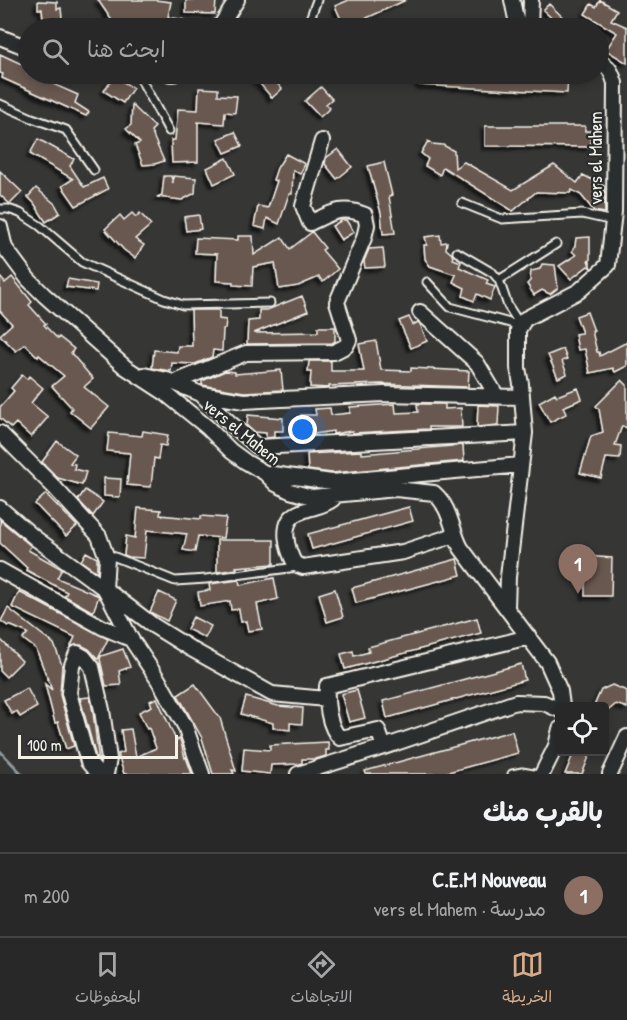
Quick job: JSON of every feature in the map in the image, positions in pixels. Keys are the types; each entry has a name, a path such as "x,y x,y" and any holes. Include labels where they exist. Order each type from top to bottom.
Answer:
{"street":[{"path":"225,18 237,0"},
{"path":"512,0 516,18"},
{"path":"530,18 531,0"},
{"path":"0,37 18,44"},
{"name":"vers el Mahem","path":"521,326 525,319 579,291 608,265 613,221 615,83 609,69"},
{"path":"173,383 246,353 334,352 346,346 349,340 337,302 364,238 367,225 365,214 340,209 310,223 303,206 322,141"},
{"name":"vers el Mahem","path":"0,227 5,248 28,279 101,347 190,413 231,451 265,472 276,484 306,496 338,496 396,489 434,493 446,506 461,548 529,637 554,675 561,702"},
{"path":"420,312 477,363 496,395"},
{"path":"507,608 508,578 525,433 517,353 518,330 521,326"},
{"path":"136,373 173,383 201,394 244,401 384,394 521,397"},
{"path":"201,394 228,422 258,447 525,433"},
{"path":"0,433 99,536 108,558 105,589 131,639 185,726 202,774"},
{"path":"265,472 332,482 521,465"},
{"path":"338,496 328,503 292,517 287,533 289,553 295,564 303,567 403,552 455,535"},
{"path":"0,507 35,538 154,626 191,649 272,694 326,699"},
{"path":"0,570 92,622 131,639"},
{"path":"384,747 378,730 340,738 336,734 326,699 327,686 529,637"},
{"path":"98,774 88,762 69,693 72,665 77,653 84,657 92,668 110,759 106,774"},
{"path":"298,774 516,702 544,702 555,708"},
{"path":"610,774 627,737"},
{"path":"542,774 555,748"}],"lane":[{"path":"310,18 316,0"},
{"path":"143,84 169,131"},
{"path":"0,104 66,130 94,170"},
{"path":"462,203 502,219 582,214 613,221"},
{"path":"0,209 20,213 40,225 82,262 164,299 183,305 270,303"},
{"path":"499,280 556,244"},
{"path":"457,252 494,273 499,280 508,306 521,326"},
{"path":"427,282 450,307 521,326"},
{"path":"105,553 175,581 303,567"},
{"path":"512,774 522,772 534,774"}],"building":[{"path":"98,0 171,2 168,17 174,18 110,18"},
{"path":"186,0 216,0 215,14 186,13"},
{"path":"349,0 406,0 367,18 340,18 335,6"},
{"path":"600,0 617,10 611,20 627,27 627,63 609,52 609,45 617,33 609,28 609,18 592,18 585,14 591,4 596,7"},
{"path":"38,1 57,2 57,9 61,8 62,18 43,18 42,9 38,9"},
{"path":"549,4 564,18 551,18 543,10"},
{"path":"0,54 18,62 18,84 56,84 78,95 75,103 89,112 86,116 2,78 3,74 0,73"},
{"path":"109,84 127,84 133,88 123,103 104,91"},
{"path":"260,84 278,84 282,89 272,98"},
{"path":"419,84 567,84 567,93"},
{"path":"321,87 332,99 326,104 330,108 320,117 305,101"},
{"path":"199,88 218,89 218,95 237,96 235,113 225,112 224,124 198,122 198,162 172,163 171,140 175,140 178,109 198,110"},
{"path":"132,105 155,127 151,131 164,161 143,165 135,145 140,143 126,129 131,125"},
{"path":"485,126 585,126 585,131 591,131 591,147 485,146"},
{"path":"235,132 242,146 225,153 218,139"},
{"path":"38,139 74,159 70,166 84,187 103,178 108,189 76,206 62,186 73,179 30,154"},
{"path":"428,141 454,151 455,168 464,162 513,190 554,165 577,183 583,175 604,186 605,213 594,211 581,195 572,190 570,193 536,192 513,211 443,167 440,175 425,166 428,159 421,153"},
{"path":"338,149 352,167 337,179 325,164 326,158"},
{"path":"286,154 305,164 300,174 293,170 292,194 289,194 279,224 267,218 265,229 254,226 258,206 268,208 277,181 273,180 277,168"},
{"path":"227,158 235,174 214,184 207,168"},
{"path":"384,162 392,195 389,196 395,233 383,234 381,213 368,166"},
{"path":"0,171 22,192 10,204 0,195"},
{"path":"164,176 171,176 173,183 173,176 196,178 195,193 182,200 157,197 162,195"},
{"path":"36,188 55,204 60,213 46,222 28,197"},
{"path":"132,213 136,217 140,213 151,225 135,239 144,245 135,258 124,250 105,229 120,215 124,220"},
{"path":"199,215 201,229 186,231 184,217"},
{"path":"346,220 354,232 341,240 332,226"},
{"path":"312,232 325,248 322,250 338,269 323,282 319,277 298,286 279,289 275,263 253,267 252,286 233,285 233,282 216,281 217,254 195,253 196,238 238,240 238,236 253,236 254,255 282,237 290,249"},
{"path":"440,235 441,243 447,242 446,249 452,254 453,259 461,262 459,267 488,280 486,284 495,287 490,300 477,294 474,301 463,296 465,288 453,282 456,275 430,266 425,259 424,245 427,245 425,237"},
{"path":"590,237 590,263 588,260 591,268 588,266 571,279 559,266 576,255 572,251 576,238"},
{"path":"383,248 385,267 365,268 364,261 369,249"},
{"path":"542,264 555,265 558,288 550,294 542,290 534,295 527,284 530,281 531,271 540,269"},
{"path":"0,277 5,283 12,277 32,302 29,305 46,324 44,325 58,339 59,337 74,349 71,353 93,379 84,387 109,407 91,428 70,411 72,408 52,386 64,376 39,355 38,357 25,344 16,351 0,335 12,324 0,311"},
{"path":"68,279 97,284 96,291 66,287"},
{"path":"302,296 308,311 254,333 318,332 318,327 335,327 335,341 332,343 247,344 248,321 259,320 259,310 267,310"},
{"path":"191,310 219,310 219,319 226,320 225,329 223,329 222,351 213,350 212,357 195,364 172,363 171,371 152,368 154,350 177,352 178,346 192,346"},
{"path":"587,312 594,331 592,331 597,352 600,356 627,342 627,366 615,372 613,368 590,373 585,349 578,350 575,334 582,333 576,316"},
{"path":"409,317 413,325 418,322 420,324 427,341 411,348 399,321"},
{"path":"376,341 381,370 411,371 411,368 469,371 468,387 381,384 329,386 329,388 310,387 309,361 331,361 331,371 364,371 359,344"},
{"path":"563,349 567,359 562,361 567,374 558,378 548,355"},
{"path":"281,370 283,390 244,392 202,385 202,381 225,371 235,372 235,374"},
{"path":"22,375 27,379 29,376 43,388 31,403 48,417 31,437 16,423 11,428 0,418 0,407 14,391 11,388"},
{"path":"622,380 627,385 627,428 622,426 615,445 621,446 620,459 606,458 601,478 580,473 591,436 603,432 599,409 596,406"},
{"path":"578,388 582,399 563,407 566,414 550,422 539,402 555,393 557,396"},
{"path":"395,404 396,413 418,412 417,404 445,404 445,409 461,408 462,427 352,433 352,431 333,434 333,431 300,436 301,415 316,415 315,409 330,408 331,415 350,413 350,407"},
{"path":"478,405 499,406 498,425 477,427"},
{"path":"248,415 283,418 283,431 274,431 274,437 266,438 266,433 254,432 247,426"},
{"path":"143,431 168,435 166,446 160,445 158,459 154,458 151,487 127,485 130,453 107,451 109,433 142,436"},
{"path":"57,441 76,455 70,463 75,464 74,469 86,472 82,485 58,478 42,462"},
{"path":"463,445 464,461 332,473 308,470 307,454 362,451 362,454"},
{"path":"104,478 121,479 120,497 104,496"},
{"path":"85,490 103,502 93,516 78,500"},
{"path":"46,494 77,526 66,536 35,504"},
{"path":"409,507 413,521 312,549 308,534"},
{"path":"138,508 161,510 160,515 201,519 201,516 226,518 223,538 198,536 195,552 183,550 187,534 147,530 144,558 129,557 124,555 126,536 135,538"},
{"path":"0,520 31,546 28,550 62,569 57,578 99,596 93,612 65,596 67,592 26,570 27,568 0,543"},
{"path":"217,540 274,540 274,564 236,567 237,569 217,572"},
{"path":"86,552 97,558 97,572 81,561"},
{"path":"585,556 612,558 611,596 585,596 585,575 573,574 574,561 585,562"},
{"path":"457,559 461,575 356,603 352,588"},
{"path":"274,578 278,599 257,604 262,629 248,631 246,621 241,622 239,609 231,610 230,601 200,606 198,592 210,590 209,584 239,580 240,585"},
{"path":"335,589 343,617 327,622 319,594"},
{"path":"19,592 108,639 98,659 89,649 81,645 71,646 75,637 12,607"},
{"path":"159,592 176,600 167,621 150,612"},
{"path":"8,608 54,644 62,665 60,695 74,746 66,749 58,722 55,723 45,684 52,690 36,649 23,639 28,633 1,621"},
{"path":"193,617 211,626 205,638 187,629"},
{"path":"477,618 481,633 345,669 341,654 353,651 354,656 369,652 368,647"},
{"path":"0,639 22,661 6,677 0,671"},
{"path":"123,649 130,667 119,671 121,685 106,686 101,656"},
{"path":"521,664 525,680 387,718 383,701"},
{"path":"195,684 220,718 236,771 232,770 234,774 213,774 202,738 178,695"},
{"path":"612,685 627,691 627,708 616,704 609,710 609,702 596,702 601,690"},
{"path":"27,688 37,707 20,717 17,711 12,714 4,700"},
{"path":"357,690 365,718 349,722 341,694"},
{"path":"90,697 93,712 99,762 80,698"},
{"path":"246,697 278,706 303,708 302,724 290,723 290,730 273,728 273,723 241,714"},
{"path":"157,698 176,740 180,739 192,774 124,774 118,754 124,752 121,730 131,729 136,757 156,748 149,728 147,729 139,712 152,706 150,701"},
{"path":"512,731 518,753 441,774 366,774 365,771"},
{"path":"328,742 329,750 326,750 326,756 302,759 302,763 299,764 271,765 270,774 242,771 244,748 270,750 270,745"},
{"path":"572,756 589,756 582,774 565,774"}],"waterway":[{"path":"0,751 22,774"}],"place":[{"name":"C.E.M Nouveau","path":"578,594"}]}
